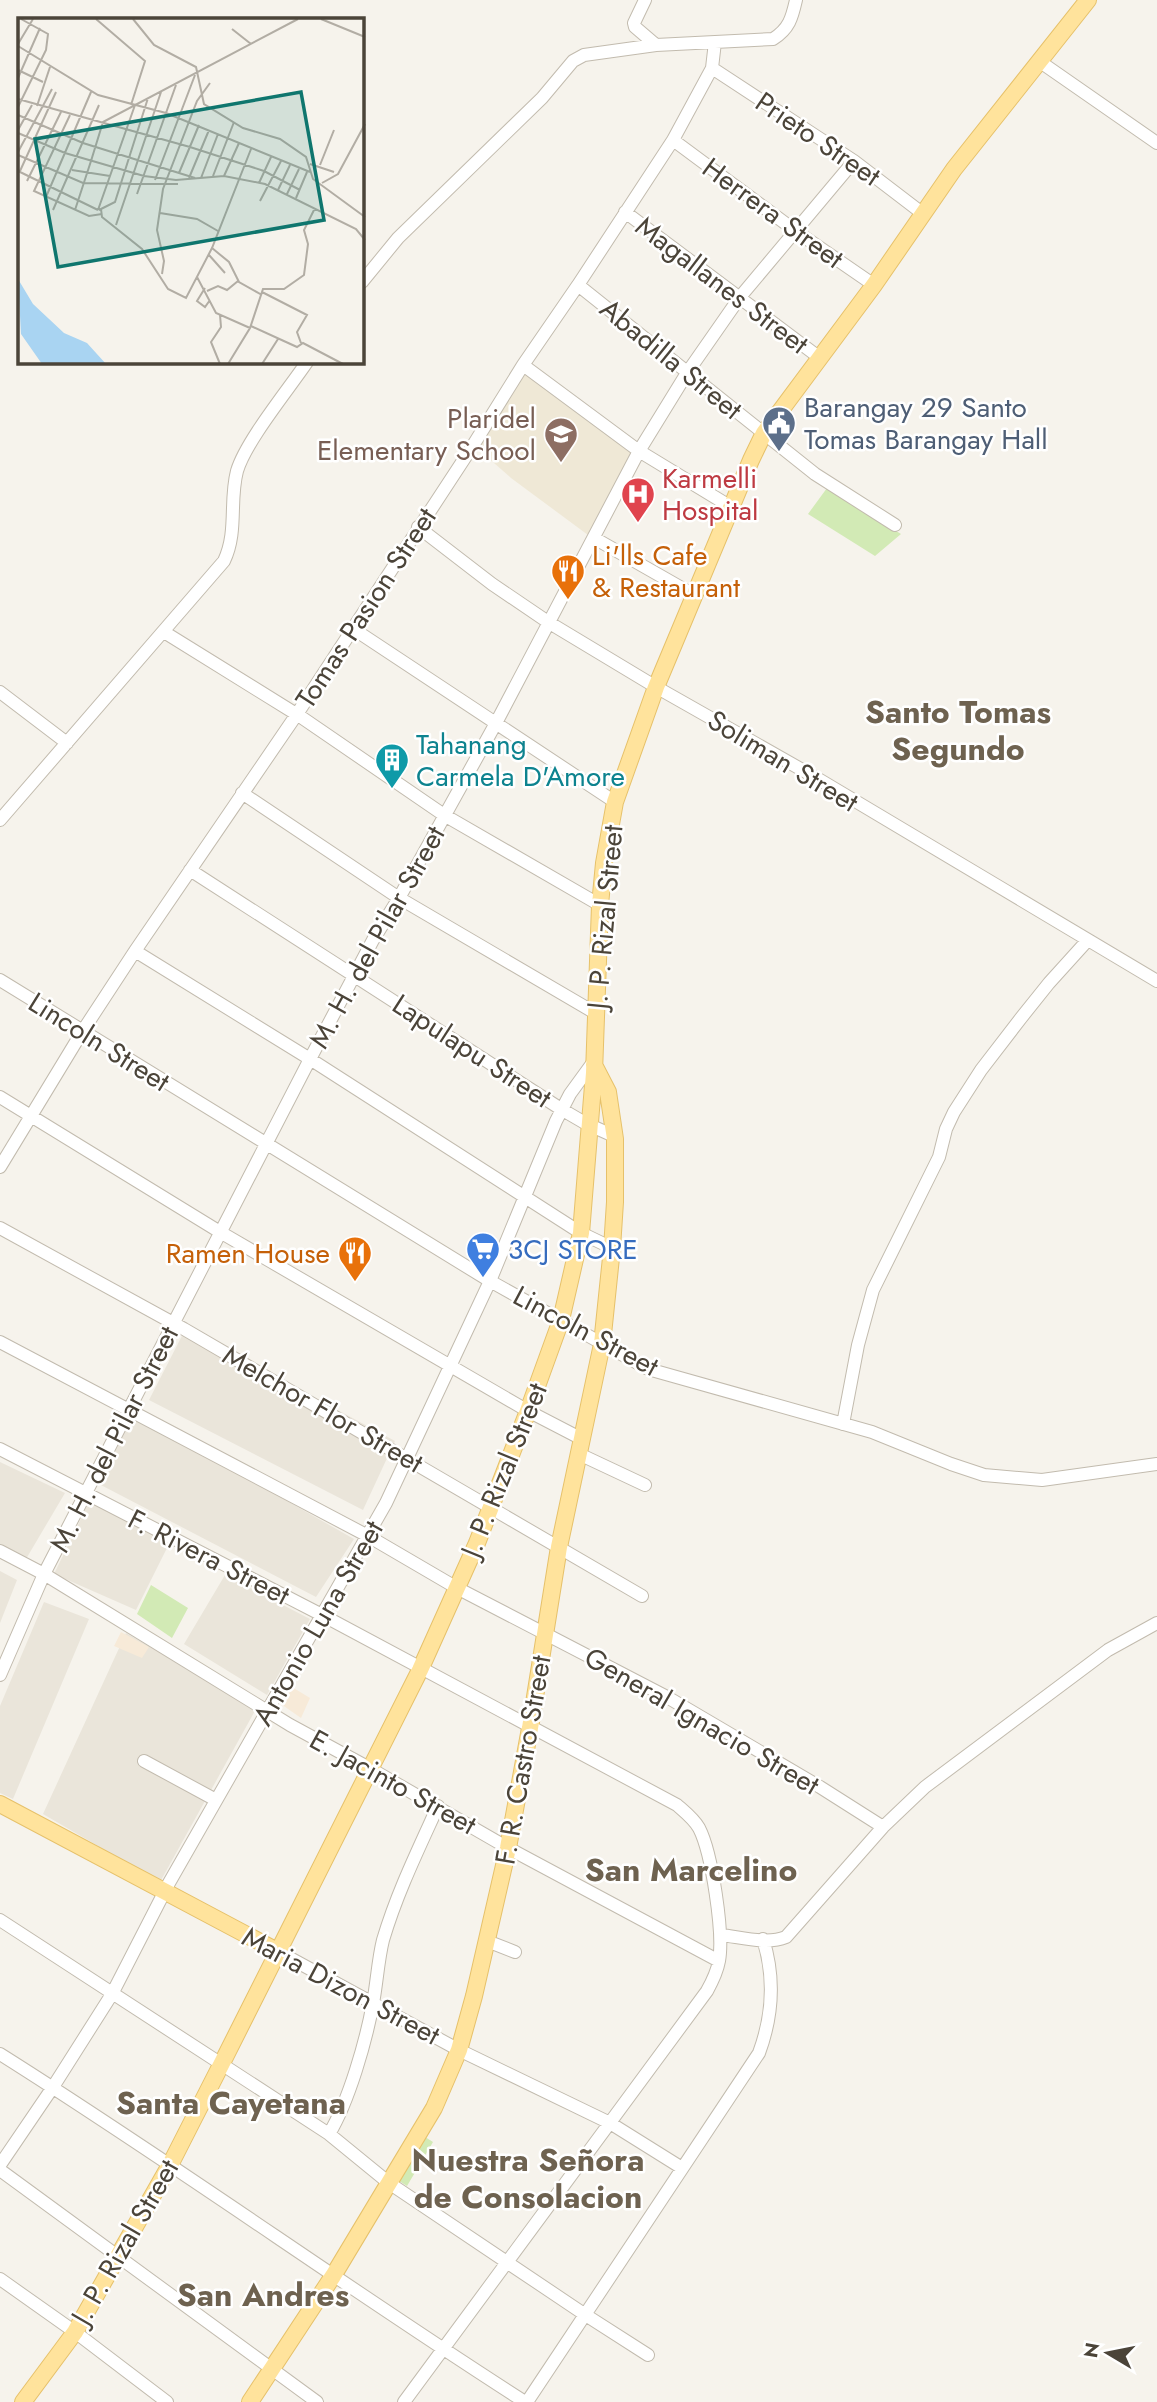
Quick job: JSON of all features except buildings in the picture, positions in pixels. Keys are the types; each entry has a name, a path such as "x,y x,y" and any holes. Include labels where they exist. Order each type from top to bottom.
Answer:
{"main road":[{"name":"J. P. Rizal Street","path":"23,2402 75,2332 170,2165 221,2065 421,1670 491,1507 528,1411 561,1320 581,1233 597,1014 600,905 615,802 656,687 751,460 765,433 874,285 922,213 1088,0"},
{"name":"F. R. Castro Street","path":"250,2402 333,2276 434,2108 459,2050 508,1848 559,1547 602,1344 615,1202 614,1136 608,1092 594,1063"},
{"name":"Maria Dizon Street","path":"0,1804 278,1951"}],"street":[{"path":"645,0 634,23 635,27 656,45"},
{"path":"364,280 398,238 542,98 573,61 600,51 656,45 773,39 783,33 789,24 796,0"},
{"name":"Tomas Pasion Street","path":"0,1167 135,951 297,715 673,139 712,68 715,42"},
{"path":"1040,61 1157,143"},
{"name":"Prieto Street","path":"712,68 854,161 922,213"},
{"name":"Herrera Street","path":"673,139 797,232 874,285"},
{"name":"M. H. del Pilar Street","path":"0,1675 44,1574 310,1059 373,940 400,898 496,723 639,451 687,373 740,297 854,161"},
{"name":"Magallanes Street","path":"625,212 820,358"},
{"name":"Abadilla Street","path":"578,285 815,474 895,526"},
{"path":"0,820 225,561 233,538 237,470 250,445 306,364"},
{"path":"523,365 639,451 731,507"},
{"name":"Soliman Street","path":"418,527 492,584 548,622 1157,981"},
{"path":"593,538 694,595"},
{"path":"352,628 615,802"},
{"path":"164,632 297,715 444,815 600,905"},
{"path":"0,692 68,743"},
{"path":"242,793 400,898 597,1014"},
{"name":"Lapulapu Street","path":"190,870 561,1109 614,1136"},
{"path":"843,1424 858,1345 873,1290 934,1167 944,1144 949,1122 966,1091 997,1049 1049,983 1087,941"},
{"path":"135,951 310,1059 581,1233 612,1248"},
{"name":"Lincoln Street","path":"0,980 491,1280 648,1369 872,1432 951,1464 997,1477 1042,1480 1157,1464"},
{"name":"Antonio Luna Street","path":"0,2167 112,1994 164,1892 368,1536 409,1459 491,1280 561,1109 594,1063"},
{"path":"0,1097 220,1232 528,1411 645,1485"},
{"name":"Melchor Flor Street","path":"0,1228 173,1323 642,1596"},
{"name":"General Ignacio Street","path":"0,1342 368,1536 457,1588 667,1697 884,1827"},
{"name":"F. Rivera Street","path":"0,1449 322,1615 677,1805 698,1827 708,1853 721,1935 715,1976 707,1991 404,2402"},
{"name":"E. Jacinto Street","path":"0,1550 44,1574 290,1725 438,1806 508,1848 719,1961"},
{"path":"721,1935 779,1940 792,1932 825,1891 925,1787 1078,1671 1108,1650 1157,1623"},
{"path":"144,1761 216,1800"},
{"path":"329,2134 347,2095 373,2004 379,1956 393,1910 438,1806"},
{"path":"0,1920 329,2134 389,2183 648,2355"},
{"path":"0,2054 170,2165 443,2350 526,2402 759,2053 769,2017 771,1984 770,1961 763,1940"},
{"path":"487,1941 515,1952"},
{"name":"Maria Dizon Street","path":"278,1951 459,2050 610,2123 682,2168"},
{"path":"0,2167 317,2402"},
{"path":"0,2279 167,2402"}],"shaded area":[{"name":"Plaridel Elementary School","path":"522,371 634,451 588,535 511,478 478,449"},
{"path":"186,1328 395,1441 363,1510 149,1400"},
{"path":"134,1414 354,1539 316,1597 99,1484"},
{"path":"0,1462 65,1493 26,1559 0,1546"},
{"path":"91,1498 172,1538 136,1610 54,1574"},
{"path":"0,1571 17,1580 0,1623"},
{"path":"225,1575 310,1619 267,1695 184,1644"},
{"path":"44,1602 89,1619 13,1799 0,1793 0,1706"},
{"path":"121,1632 149,1647 142,1658 114,1646"},
{"path":"126,1633 256,1709 160,1882 43,1814"},
{"path":"292,1687 310,1698 301,1718 281,1704"}],"green space":[{"path":"827,488 901,534 875,556 808,514"},
{"path":"151,1585 188,1608 172,1638 137,1614"},
{"path":"422,2135 433,2142 407,2186 396,2179"}],"place":[{"name":"Barangay 29 Santo Tomas Barangay Hall","path":"779,453"},
{"name":"Plaridel Elementary School","path":"561,464"},
{"name":"Karmelli Hospital","path":"638,524"},
{"name":"Li'lls Cafe & Restaurant","path":"568,601"},
{"name":"Tahanang Carmela D'Amore","path":"392,790"},
{"name":"3CJ STORE","path":"483,1279"},
{"name":"Ramen House","path":"355,1283"}],"district":[{"name":"Santo Tomas Segundo","path":"958,730"},
{"name":"San Marcelino","path":"691,1870"},
{"name":"Santa Cayetana","path":"231,2103"},
{"name":"Nuestra Señora de Consolacion","path":"528,2178"},
{"name":"San Andres","path":"263,2295"}]}
